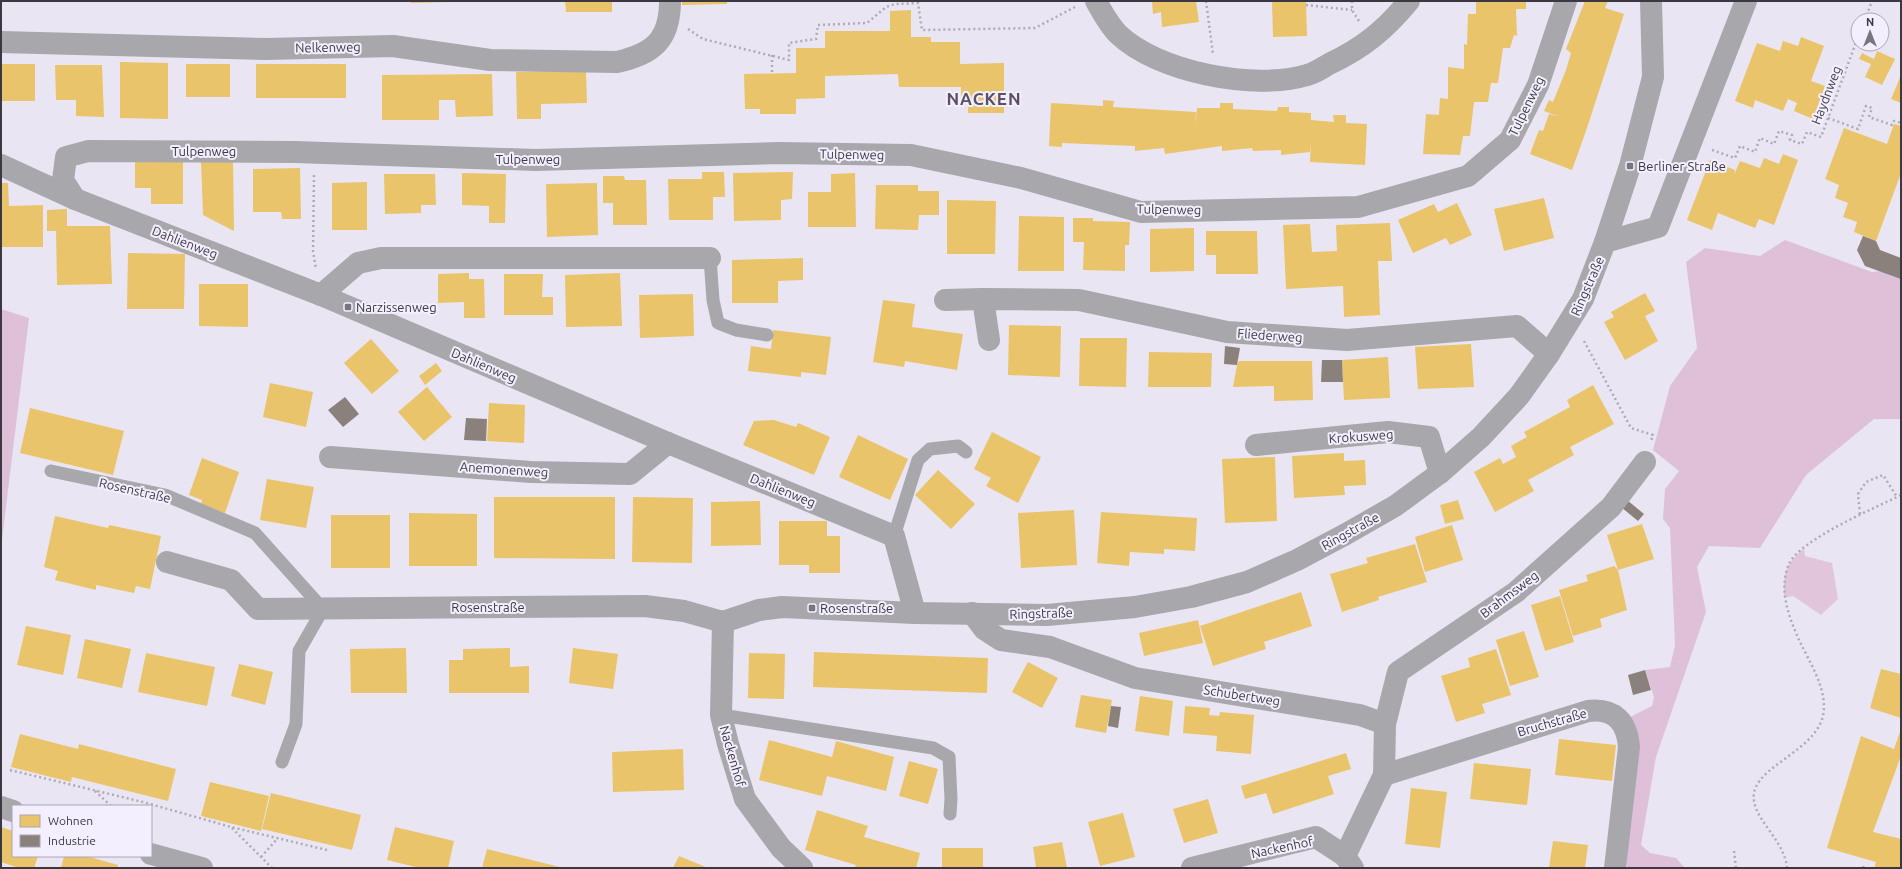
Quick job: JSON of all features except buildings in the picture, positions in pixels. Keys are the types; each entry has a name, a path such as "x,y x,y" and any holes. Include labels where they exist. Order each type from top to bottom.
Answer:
{"street":[{"path":"1088,3 1103,15 1118,34 1154,58 1208,76 1264,82 1307,75 1350,54 1390,23 1409,1"},
{"name":"Tulpenweg","path":"75,199 63,180 66,157 88,151 314,153 536,160 779,153 912,155 1021,178 1141,212 1358,207 1468,176 1510,140 1538,84 1566,1"},
{"name":"Ringstraße","path":"723,622 759,610 782,607 915,613 1047,615 1135,607 1191,597 1248,582 1297,560 1395,506 1440,473 1481,436 1519,396 1550,354 1584,299 1605,242 1630,166 1653,77 1651,1"},
{"path":"1605,242 1658,227 1746,1"},
{"name":"Nelkenweg","path":"1,42 266,49 393,46 490,60 616,62 635,58 652,49 664,34 670,8"},
{"name":"Dahlienweg","path":"1,165 75,199 321,295 668,443 894,536"},
{"path":"321,295 358,263 381,258 710,258"},
{"path":"983,299 989,340"},
{"name":"Fliederweg","path":"944,300 1080,300 1227,332 1347,340 1517,326 1550,354"},
{"name":"Krokusweg","path":"1256,445 1388,432 1429,437 1440,473"},
{"name":"Anemonenweg","path":"330,456 531,472 630,474 668,443"},
{"name":"Brahmsweg","path":"1385,724 1398,672 1516,592 1611,508 1645,462"},
{"path":"894,536 915,613"},
{"name":"Rosenstraße","path":"167,562 232,580 258,609 645,606 684,611 723,622"},
{"name":"Schubertweg","path":"972,614 984,629 1001,640 1050,647 1135,678 1360,715 1385,724"},
{"name":"Nackenhof","path":"723,622 721,715 745,800 781,848 802,868"},
{"name":"Bruchstraße","path":"1384,775 1588,711 1600,710 1610,713 1623,724 1628,733 1629,747 1615,868"},
{"path":"1349,862 1384,775 1385,724"},
{"path":"1,807 12,811"},
{"name":"Nackenhof","path":"1192,868 1316,837 1349,862"},
{"path":"152,854 202,868"}],"lane":[{"path":"710,258 713,300 718,323 736,330 767,335"},
{"path":"894,536 918,460 930,449 958,446 966,452"},
{"name":"Rosenstraße","path":"51,471 165,495 255,534 323,609"},
{"path":"282,762 296,724 299,651 323,609"},
{"path":"721,715 933,748 949,757 951,800 950,814"}],"path":[{"path":"1206,1 1214,55 1208,76"},
{"path":"1868,12 1872,1"},
{"path":"670,8 703,39 789,60 789,43 816,39 818,25 867,23 886,7 895,4 918,3 922,30 1035,28 1088,3"},
{"path":"1306,5 1352,10"},
{"name":"Haydnweg","path":"1691,142 1735,158 1740,146 1755,152 1760,138 1774,144 1779,131 1792,135 1790,140 1802,144 1807,132 1821,137 1852,52"},
{"path":"772,55 772,73"},
{"path":"1828,118 1858,129 1866,106 1872,108 1869,117 1892,125 1894,121 1901,123"},
{"path":"314,153 313,250 321,295"},
{"path":"1572,319 1631,428 1653,435 1645,462"},
{"path":"1860,514 1858,494 1866,482 1883,475 1897,497"},
{"path":"1788,868 1783,850 1757,811 1754,801 1755,790 1768,771 1812,738 1821,724 1824,706 1820,687 1794,629 1784,598 1784,579 1789,562 1804,548 1827,532 1860,514 1901,495"},
{"path":"10,770 143,802 232,827 327,850"},
{"path":"95,790 110,805"},
{"path":"232,827 272,868"},
{"path":"261,857 278,838"},
{"path":"1734,851 1736,868"}],"shaded area":[{"path":"1785,240 1872,272 1901,269 1901,419 1874,419 1806,475 1760,548 1709,546 1697,567 1706,612 1656,757 1641,845 1650,853 1676,858 1685,868 1627,868 1625,844 1630,717 1652,706 1654,697 1645,670 1670,667 1675,645 1670,528 1663,519 1665,489 1679,471 1653,450 1670,386 1697,348 1686,262 1705,248 1760,256"},
{"path":"1,309 29,318 1,548"},
{"path":"1804,548 1805,556 1832,563 1838,599 1821,615 1793,596 1784,598 1784,581 1786,570 1792,560"}],"place":[{"name":"Berliner Straße","path":"1630,166"},
{"name":"Narzissenweg","path":"348,307"},
{"name":"Rosenstraße","path":"812,608"}],"district":[{"name":"NACKEN","path":"984,99"}]}
